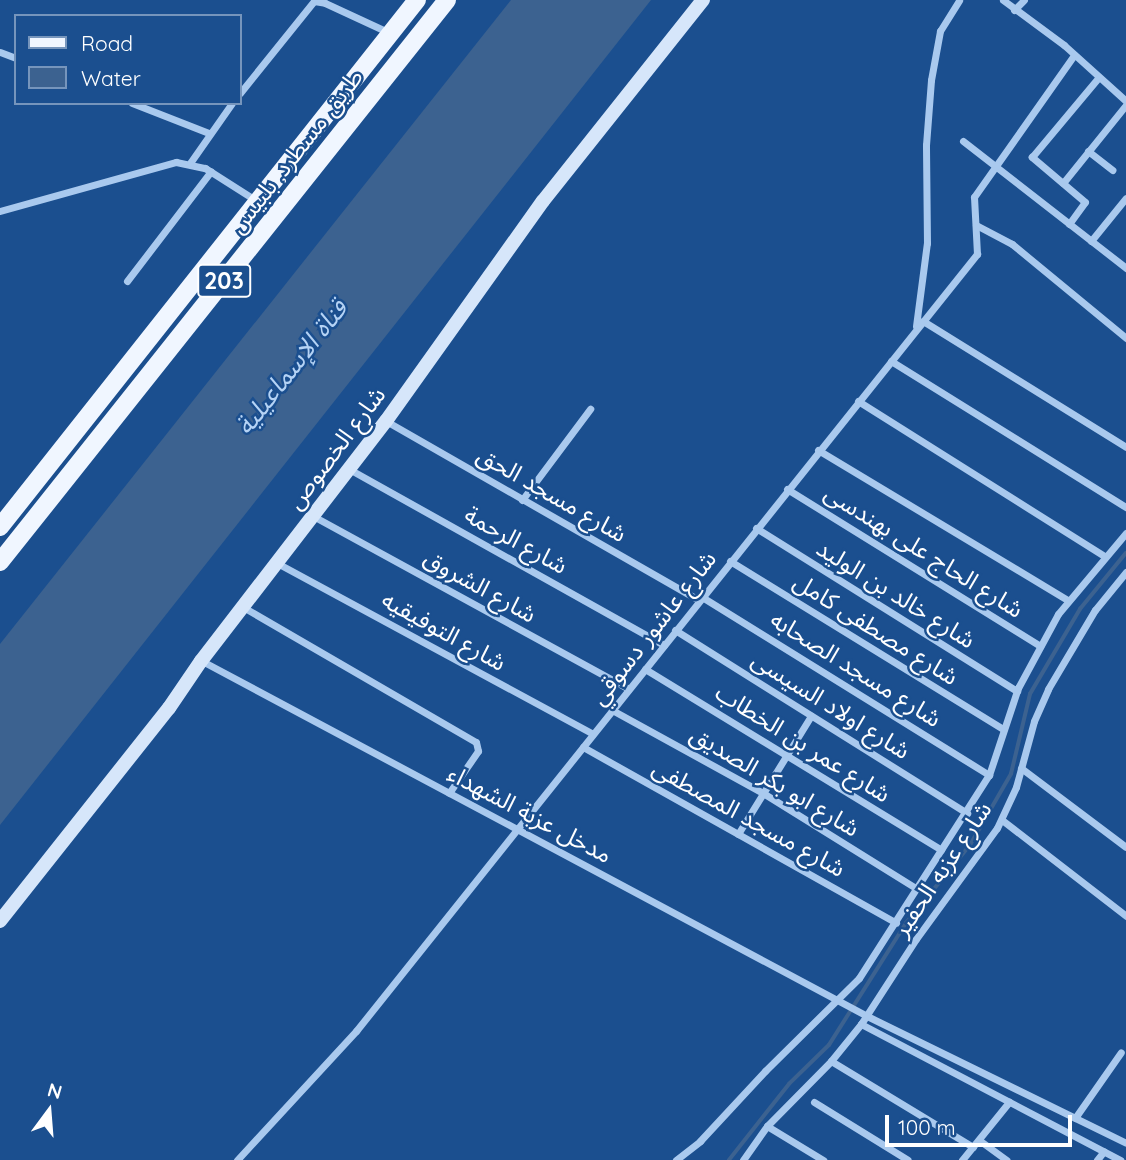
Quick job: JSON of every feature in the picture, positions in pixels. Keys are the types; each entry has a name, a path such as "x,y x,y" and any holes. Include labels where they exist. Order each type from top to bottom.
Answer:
{"main road":[{"name":"طريق مسطرد, بلبيس","path":"0,527 417,0"},
{"name":"طريق مسطرد, بلبيس","path":"0,562 447,0"},
{"name":"شارع الخصوص","path":"0,921 169,708 201,661 386,421 543,201 703,0"}],"street":[{"path":"915,330 927,243 926,145 931,80 940,31 959,0"},
{"path":"1003,0 1074,55 1126,103 1063,183"},
{"path":"1014,10 1024,0"},
{"path":"242,91 314,1 326,3 390,33"},
{"name":"شارع عاشور دسوقي","path":"237,1160 355,1031 979,251 973,200 1074,55"},
{"path":"1069,224 1085,202 1032,156 1098,78"},
{"path":"137,105 209,133"},
{"path":"190,163 230,105"},
{"path":"963,141 1126,268"},
{"path":"1088,151 1112,170"},
{"path":"0,211 162,164 190,163 211,171 257,201"},
{"path":"127,281 211,171"},
{"path":"1091,241 1126,198"},
{"path":"976,225 1012,244 1126,338"},
{"path":"923,321 1126,447"},
{"path":"891,360 1126,507"},
{"path":"858,401 1104,556"},
{"path":"523,500 590,409"},
{"name":"شارع مسجد الحق","path":"386,421 700,598"},
{"path":"818,450 1068,600"},
{"name":"شارع الرحمة","path":"349,469 664,645"},
{"name":"شارع الحاج على بهندسى","path":"787,489 1040,646"},
{"name":"شارع الشروق","path":"313,516 629,689"},
{"name":"شارع خالد بن الوليد","path":"756,528 1017,691"},
{"path":"676,1160 700,1141 859,978 989,775 1017,691 1040,646 1068,600 1126,533"},
{"name":"شارع مصطفى كامل","path":"730,561 1003,729"},
{"name":"شارع التوفيقيه","path":"277,562 593,734"},
{"name":"شارع عزبه الحفير","path":"744,1160 767,1126 831,1061 864,1019 916,939 1002,820 1034,721 1054,678 1095,610 1126,572"},
{"name":"شارع مسجد الصحابه","path":"700,598 989,775"},
{"path":"243,607 476,742 478,751 449,793"},
{"name":"شارع اولاد السيسى","path":"675,631 967,813"},
{"name":"مدخل عزبة الشهداء","path":"201,661 838,1001 864,1019"},
{"name":"شارع عمر بن الخطاب","path":"645,669 941,850"},
{"name":"شارع ابو بكر الصديق","path":"612,710 763,793 917,889"},
{"path":"738,834 811,716"},
{"name":"شارع مسجد المصطفى","path":"583,747 896,923"},
{"path":"1021,768 1126,847"},
{"path":"1002,820 1126,916"},
{"path":"864,1019 1009,1102 1120,1160"},
{"path":"864,1019 1126,1142"},
{"path":"1075,1118 1121,1052"},
{"path":"831,1061 973,1147"},
{"path":"814,1102 908,1160"},
{"path":"962,1160 1009,1102"},
{"path":"767,1126 823,1160"},
{"path":"979,1140 1007,1160"},
{"path":"1097,1160 1104,1151"}],"water":[{"name":"قناة الإسماعيلية","path":"511,0 651,0 0,825 0,644"}],"waterway":[{"path":"729,1160 789,1084 829,1045 906,923 970,845 1011,774 1030,694 1080,609 1126,553"}]}
